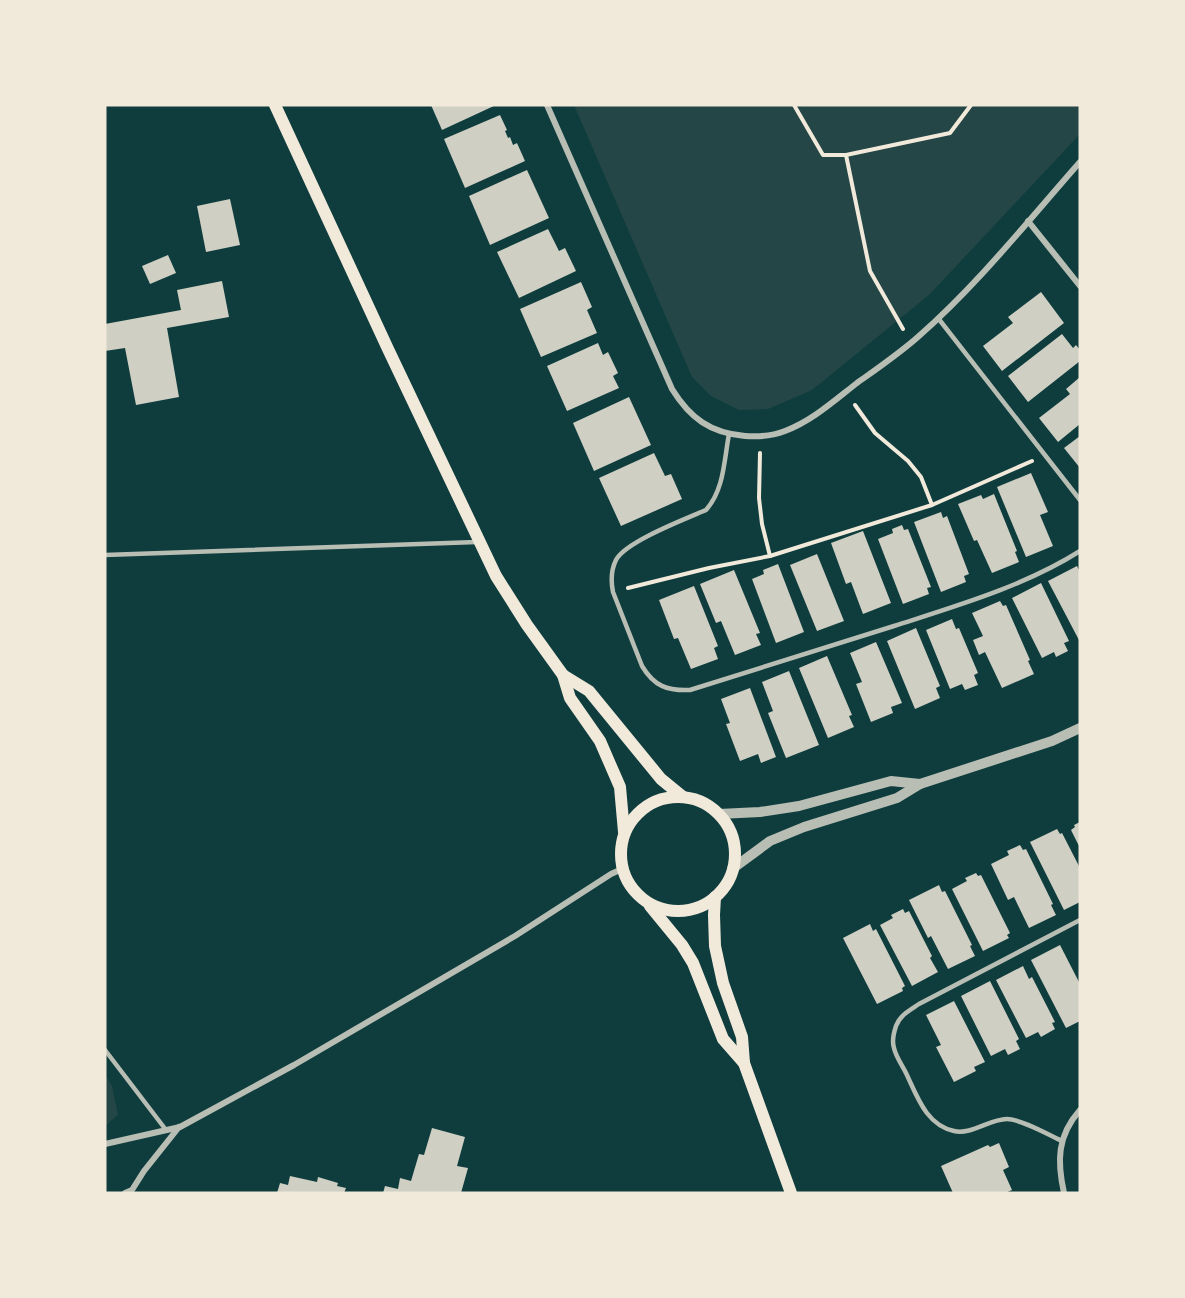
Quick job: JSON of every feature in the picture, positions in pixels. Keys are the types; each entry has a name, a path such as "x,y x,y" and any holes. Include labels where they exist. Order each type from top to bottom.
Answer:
{"main road":[{"path":"275,105 496,576 562,675 570,698 600,741 620,787 624,832"},
{"path":"562,675 589,691 662,779 683,797"},
{"path":"648,903 663,909 680,911 696,908 715,897 731,875 735,859 734,843 729,827 707,804 692,798 675,796 659,799 644,807 632,818 624,832 620,848 620,862 628,881 682,945 693,963 723,1039 744,1063"},
{"path":"715,897 715,946 723,983 742,1037 744,1063 791,1193"}],"street":[{"path":"547,105 672,389 679,401 700,421 729,435 761,437 785,432 814,416 917,338 994,260 1080,162"},
{"path":"1028,221 1080,286"},
{"path":"732,869 770,842 804,827 897,798 920,784 1052,741 1080,728"},
{"path":"719,814 760,812 799,806 891,781 920,784"},
{"path":"105,1144 180,1127 294,1065 515,936 622,869"},
{"path":"1064,1193 1059,1157 1062,1141 1072,1119 1080,1110"},
{"path":"125,1193 132,1190 144,1171 180,1127"}],"lane":[{"path":"938,318 1080,500"},
{"path":"729,435 721,482 713,502 706,510 623,550 612,572 613,592 642,666 656,683 676,691 690,690 986,596 1045,570 1080,551"},
{"path":"105,555 480,542"},
{"path":"1062,1141 1008,1119 963,1132 942,1127 923,1109 893,1047 897,1023 905,1012 1080,920"},
{"path":"105,1050 166,1130"}],"path":[{"path":"794,105 823,155 846,155 950,133 971,105"},
{"path":"846,155 870,271 911,342"},
{"path":"846,391 875,433 908,461 921,477 932,505"},
{"path":"761,437 759,498 762,524 770,556"},
{"path":"613,592 709,568 770,556 932,505 1046,455"}],"shaded area":[{"path":"574,105 1080,105 1080,134 929,295 812,390 768,409 739,410 711,396 692,377"},
{"path":"105,1075 112,1086 118,1115 105,1126"}],"building":[{"path":"431,105 496,105 442,130"},
{"path":"500,115 508,138 510,137 513,145 517,143 525,161 465,188 444,139"},
{"path":"527,170 549,218 490,245 469,196"},
{"path":"230,199 240,245 206,252 197,206"},
{"path":"548,229 559,251 565,248 576,271 519,298 497,252"},
{"path":"168,255 176,273 150,284 142,266"},
{"path":"222,281 229,317 167,328 179,397 136,405 125,348 105,351 105,324 181,310 177,290"},
{"path":"581,282 592,307 587,310 597,333 541,357 520,309"},
{"path":"1041,292 1064,323 1002,371 983,346 1013,323 1008,317"},
{"path":"1062,334 1073,348 1076,345 1080,350 1080,361 1028,402 1008,376"},
{"path":"598,343 603,355 608,352 618,373 613,376 619,388 567,411 547,366"},
{"path":"1080,377 1080,424 1058,442 1039,418 1070,394 1066,389"},
{"path":"629,397 651,445 594,471 573,423"},
{"path":"1080,436 1080,468 1064,448"},
{"path":"654,453 665,476 671,474 682,499 621,526 599,478"},
{"path":"1031,473 1048,512 1040,515 1053,546 1026,557 997,487"},
{"path":"994,494 1017,551 1015,552 1019,562 992,573 977,540 974,541 958,504 981,495 983,499"},
{"path":"941,512 943,518 947,516 969,574 964,576 966,582 941,592 914,522"},
{"path":"902,525 904,530 908,529 931,587 927,588 929,594 903,604 878,539 893,533 892,529"},
{"path":"863,531 891,603 863,614 851,582 846,584 831,543"},
{"path":"817,554 844,621 817,631 790,565"},
{"path":"778,564 804,632 776,643 752,579 764,574 763,570"},
{"path":"1077,566 1080,572 1080,642 1048,581"},
{"path":"734,570 760,633 756,634 761,645 735,655 721,621 716,623 700,584"},
{"path":"1041,583 1069,641 1064,643 1068,651 1056,657 1054,652 1042,658 1012,598"},
{"path":"694,586 718,646 714,648 718,659 691,669 678,638 674,639 659,600"},
{"path":"1000,601 1003,606 1006,605 1034,674 1002,688 985,652 979,655 973,640 983,636 972,613"},
{"path":"952,619 956,629 959,628 978,673 974,675 978,685 965,690 962,684 950,689 926,630"},
{"path":"916,628 940,686 936,688 940,698 915,709 887,641"},
{"path":"876,642 902,703 891,707 893,713 871,722 856,684 862,682 850,653"},
{"path":"827,656 852,715 849,716 854,727 828,738 799,668"},
{"path":"789,671 819,745 786,758 768,713 773,711 762,682"},
{"path":"750,688 776,757 761,763 758,754 740,761 726,724 730,723 721,699"},
{"path":"1080,822 1080,848 1071,830"},
{"path":"1057,829 1060,834 1062,833 1080,868 1080,902 1064,910 1030,842"},
{"path":"1020,845 1023,850 1026,849 1053,904 1051,905 1056,915 1029,928 1014,897 1008,900 991,864 1009,855 1007,851"},
{"path":"976,873 978,876 981,875 1010,933 1007,935 1009,938 983,951 952,889 967,881 965,878"},
{"path":"939,885 942,892 945,891 972,945 970,946 975,956 948,969 931,936 928,938 909,900"},
{"path":"903,909 905,913 909,911 938,972 912,986 880,925 893,918 891,915"},
{"path":"870,924 873,931 876,929 905,986 902,988 903,991 877,1004 843,938"},
{"path":"1060,945 1080,984 1080,1021 1066,1028 1031,960"},
{"path":"1023,966 1029,979 1032,977 1055,1022 1052,1023 1055,1029 1041,1037 1038,1032 1026,1038 996,980"},
{"path":"990,981 1019,1039 1016,1041 1020,1049 1008,1055 1005,1049 991,1056 961,996"},
{"path":"954,1001 985,1062 974,1067 976,1071 954,1082 936,1047 941,1045 926,1015"},
{"path":"432,1128 465,1137 457,1166 468,1168 461,1193 383,1193 385,1186 398,1189 400,1178 411,1181 419,1154 424,1155"},
{"path":"999,1143 1009,1167 1003,1170 1012,1190 1005,1193 953,1193 941,1166 988,1145 990,1147"},
{"path":"290,1176 317,1182 318,1177 346,1188 344,1193 277,1193 280,1183 288,1185"}]}
